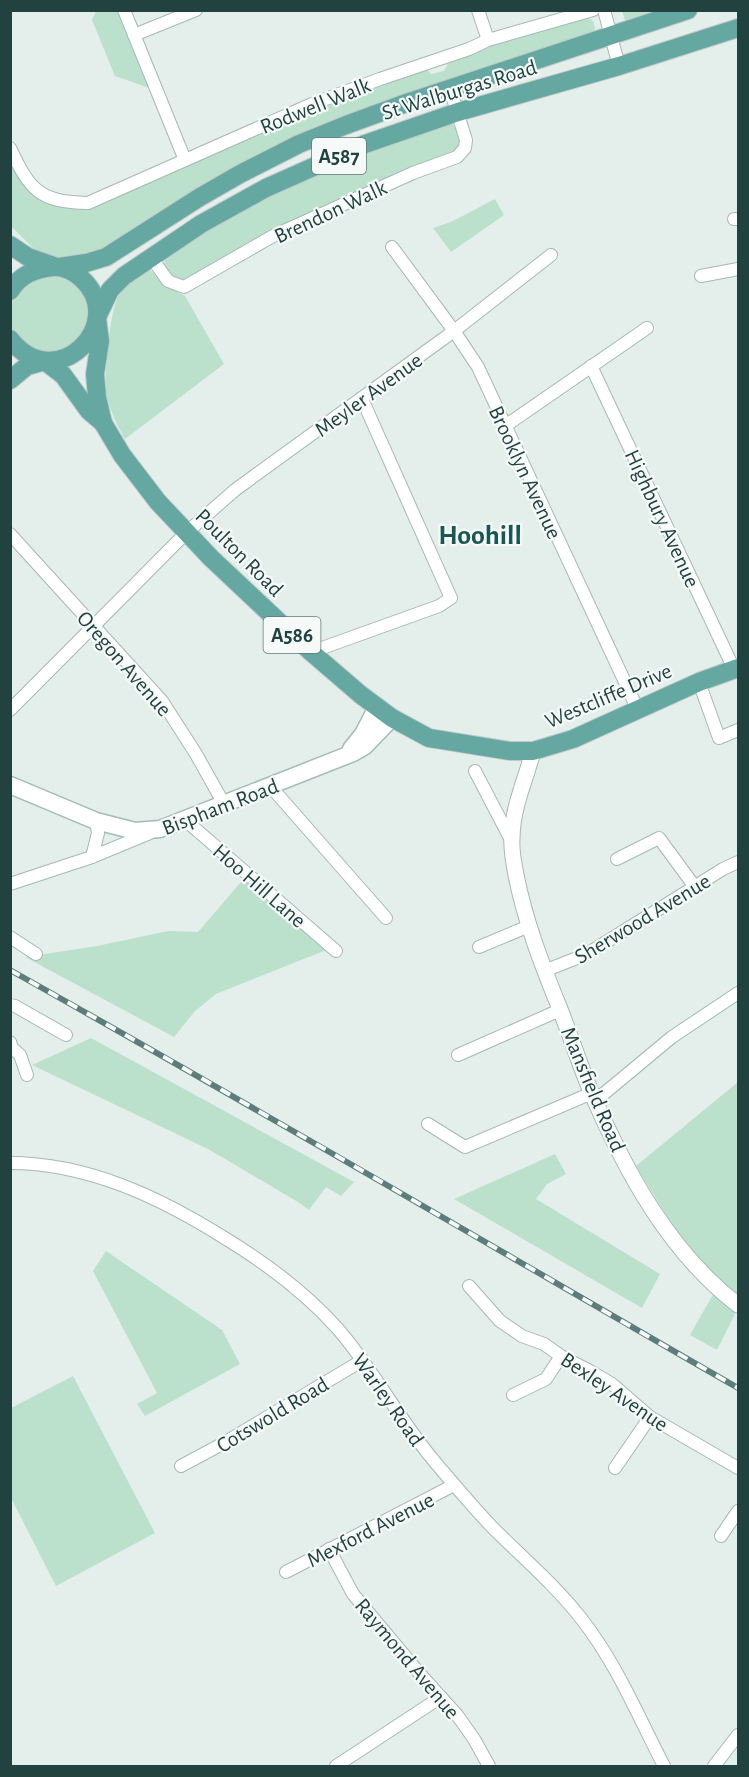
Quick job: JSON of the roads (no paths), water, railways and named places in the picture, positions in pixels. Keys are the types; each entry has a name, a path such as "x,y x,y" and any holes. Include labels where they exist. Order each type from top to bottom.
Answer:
{"main road":[{"name":"St Walburgas Road","path":"10,291 24,276 33,271 86,263 106,257 200,196 299,144 370,116 688,10"},
{"name":"St Walburgas Road","path":"10,380 27,366 69,356 82,347 91,335 110,290 117,282 201,224 267,188 365,144 458,112 619,66 738,28"},
{"path":"10,245 28,258 77,275 84,281 94,297 98,317"},
{"name":"Poulton Road","path":"98,317 100,341 96,385 103,423"},
{"name":"Poulton Road","path":"10,339 22,351 46,362 63,375 89,411 103,423 122,455 158,502 186,533 311,652 384,713"},
{"name":"Westcliffe Drive","path":"384,713 429,738 510,751 533,751 573,739 699,682 736,668"},
{"name":"Bispham Road","path":"160,829 347,755 363,734 384,713"},
{"path":"10,785 96,821 135,831 160,829"}],"street":[{"path":"124,10 185,160"},
{"path":"134,35 196,10"},
{"path":"478,10 488,40"},
{"name":"Rodwell Walk","path":"10,148 27,180 43,195 61,202 88,204 312,105 469,49 488,40 593,10"},
{"path":"604,10 619,66"},
{"name":"Brendon Walk","path":"151,257 168,281 184,287 273,236 413,173 457,157 465,148 466,140 450,89"},
{"name":"Brooklyn Avenue","path":"392,248 454,331 478,368 638,710"},
{"name":"Meyler Avenue","path":"10,710 186,533 235,490 454,331 551,255"},
{"path":"701,276 738,269"},
{"path":"505,426 647,328"},
{"name":"Highbury Avenue","path":"591,366 736,668"},
{"path":"311,652 439,606 451,598 362,399"},
{"name":"Oregon Avenue","path":"10,534 162,701 190,744 224,804"},
{"path":"699,682 719,738 738,730"},
{"name":"Mansfield Road","path":"533,751 515,806 512,840 519,890 544,971 593,1097 651,1207 674,1241 724,1294 738,1305"},
{"name":"Mansfield Road","path":"475,771 512,840"},
{"path":"271,787 386,918"},
{"name":"Hoo Hill Lane","path":"184,819 336,951"},
{"path":"92,857 98,833 96,821"},
{"name":"Bispham Road","path":"10,884 92,857 160,829"},
{"path":"617,859 659,838 695,887"},
{"name":"Sherwood Avenue","path":"544,971 587,954 723,869 738,862"},
{"path":"479,947 529,927"},
{"path":"10,937 36,954"},
{"path":"428,1124 465,1147 593,1097 672,1037 738,993"},
{"path":"10,1005 66,1035"},
{"path":"458,1055 560,1010"},
{"path":"10,1042 12,1048 20,1055 25,1070 10,1069"},
{"name":"Warley Road","path":"10,1163 56,1167 113,1182 160,1201 256,1257 292,1284 331,1322 363,1360 415,1437 454,1485 490,1525 561,1595 598,1641 613,1665 664,1767"},
{"name":"Bexley Avenue","path":"469,1286 501,1321 522,1336 543,1344 612,1384 650,1417 738,1468"},
{"path":"513,1395 546,1378 561,1356"},
{"name":"Cotswold Road","path":"181,1466 363,1360"},
{"path":"615,1468 650,1417"},
{"name":"Mexford Avenue","path":"286,1572 454,1485"},
{"path":"721,1536 738,1511"},
{"name":"Raymond Avenue","path":"329,1549 353,1594 413,1666 458,1715 489,1767"},
{"path":"336,1767 441,1696"},
{"path":"714,1767 738,1735"}],"railway":[{"path":"10,970 738,1388"}],"district":[{"name":"Hoohill","path":"480,534"}]}
